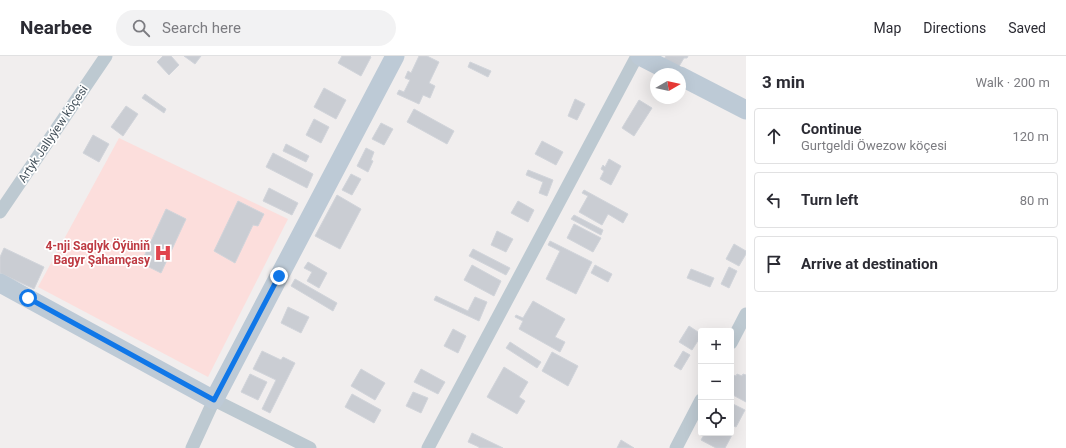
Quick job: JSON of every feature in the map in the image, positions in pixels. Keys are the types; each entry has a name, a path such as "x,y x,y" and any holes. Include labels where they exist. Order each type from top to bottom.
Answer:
{"street":[{"name":"Artyk Jallyýew köçesi","path":"0,212 106,56"},
{"path":"192,448 214,400 395,56"},
{"path":"428,448 639,56 663,68"},
{"path":"686,79 746,110"},
{"path":"0,284 214,400 310,448"},
{"path":"734,337 746,314"},
{"path":"676,448 698,406"}],"shaded area":[{"name":"4-nji Saglyk Öýüniň Bagyr Şahamçasy","path":"119,138 288,219 208,377 38,287"}],"building":[{"path":"163,56 171,56 179,65 169,75 157,62"},
{"path":"184,56 201,56 195,64"},
{"path":"342,56 371,57 361,76 338,63"},
{"path":"419,56 427,56 439,62 429,83 435,86 430,98 423,95 419,104 397,94 399,90 404,92 410,80 405,78 408,71 411,73"},
{"path":"666,56 688,56 687,58 684,58 678,68 664,59"},
{"path":"470,62 491,71 488,77 468,67"},
{"path":"324,88 346,100 336,119 314,107"},
{"path":"145,94 166,109 164,113 142,98"},
{"path":"575,99 585,104 577,120 568,116"},
{"path":"639,100 652,108 634,136 622,128"},
{"path":"126,106 138,114 123,136 111,127"},
{"path":"414,109 454,131 447,144 407,122"},
{"path":"314,119 329,127 321,143 306,135"},
{"path":"381,123 393,129 384,145 372,139"},
{"path":"93,135 109,144 99,162 83,153"},
{"path":"542,141 563,152 556,165 535,154"},
{"path":"286,144 309,156 306,162 283,151"},
{"path":"366,148 374,152 371,160 373,161 368,172 357,166"},
{"path":"273,153 313,174 307,188 266,167"},
{"path":"609,159 621,166 611,185 600,179 604,171 601,169 603,165 605,167"},
{"path":"528,170 553,180 547,196 539,193 543,182 526,175"},
{"path":"351,174 361,179 352,195 342,190"},
{"path":"269,188 298,203 292,215 263,201"},
{"path":"584,190 628,214 623,223 608,214 602,225 579,212 588,196 582,193"},
{"path":"337,195 361,209 340,249 315,236"},
{"path":"238,201 264,214 258,226 253,225 235,263 214,251"},
{"path":"518,201 534,210 528,222 511,213"},
{"path":"166,209 186,219 161,273 141,263"},
{"path":"574,215 603,230 601,235 571,219"},
{"path":"574,224 601,238 593,252 567,238"},
{"path":"497,231 513,239 506,252 491,245"},
{"path":"550,241 592,262 576,294 546,279 560,251 548,245"},
{"path":"734,244 746,251 746,254 739,266 726,259"},
{"path":"4,248 44,267 34,289 0,273 0,257"},
{"path":"473,249 510,268 506,275 469,256"},
{"path":"308,262 327,273 319,288 307,281 312,272 304,268"},
{"path":"472,265 501,281 494,296 464,280"},
{"path":"595,265 612,274 608,282 591,273"},
{"path":"729,267 737,271 729,288 721,284"},
{"path":"691,269 714,278 710,287 687,278"},
{"path":"295,279 337,303 333,311 291,286"},
{"path":"436,296 468,311 475,297 487,302 479,321 434,300"},
{"path":"533,301 565,319 555,337 565,342 560,352 519,329 523,321 515,317 516,315 523,318"},
{"path":"288,307 309,317 301,333 281,323"},
{"path":"689,326 698,332 698,341 692,350 679,342"},
{"path":"453,329 466,336 458,353 444,346"},
{"path":"510,342 541,362 537,368 506,348"},
{"path":"262,351 281,360 283,357 295,363 270,413 262,409 276,380 253,369"},
{"path":"683,351 690,355 681,370 674,366"},
{"path":"552,352 578,366 568,386 542,371"},
{"path":"504,367 528,382 519,397 525,401 517,414 487,397"},
{"path":"361,369 385,383 375,400 351,386"},
{"path":"421,369 445,382 438,394 414,382"},
{"path":"250,374 267,382 258,400 241,392"},
{"path":"737,374 742,376 743,374 746,375 746,402 734,396 734,375 736,376"},
{"path":"413,392 428,398 421,413 406,406"},
{"path":"352,394 381,410 374,423 345,407"},
{"path":"734,404 745,410 736,427 734,426"},
{"path":"472,433 503,448 479,448 468,442"},
{"path":"703,436 731,436 725,448 716,448 701,440"},
{"path":"621,440 634,448 617,448"}],"place":[{"name":"4-nji Saglyk Öýüniň Bagyr Şahamçasy","path":"163,253"}],"route":[{"path":"28,298 214,400 279,276"}]}
